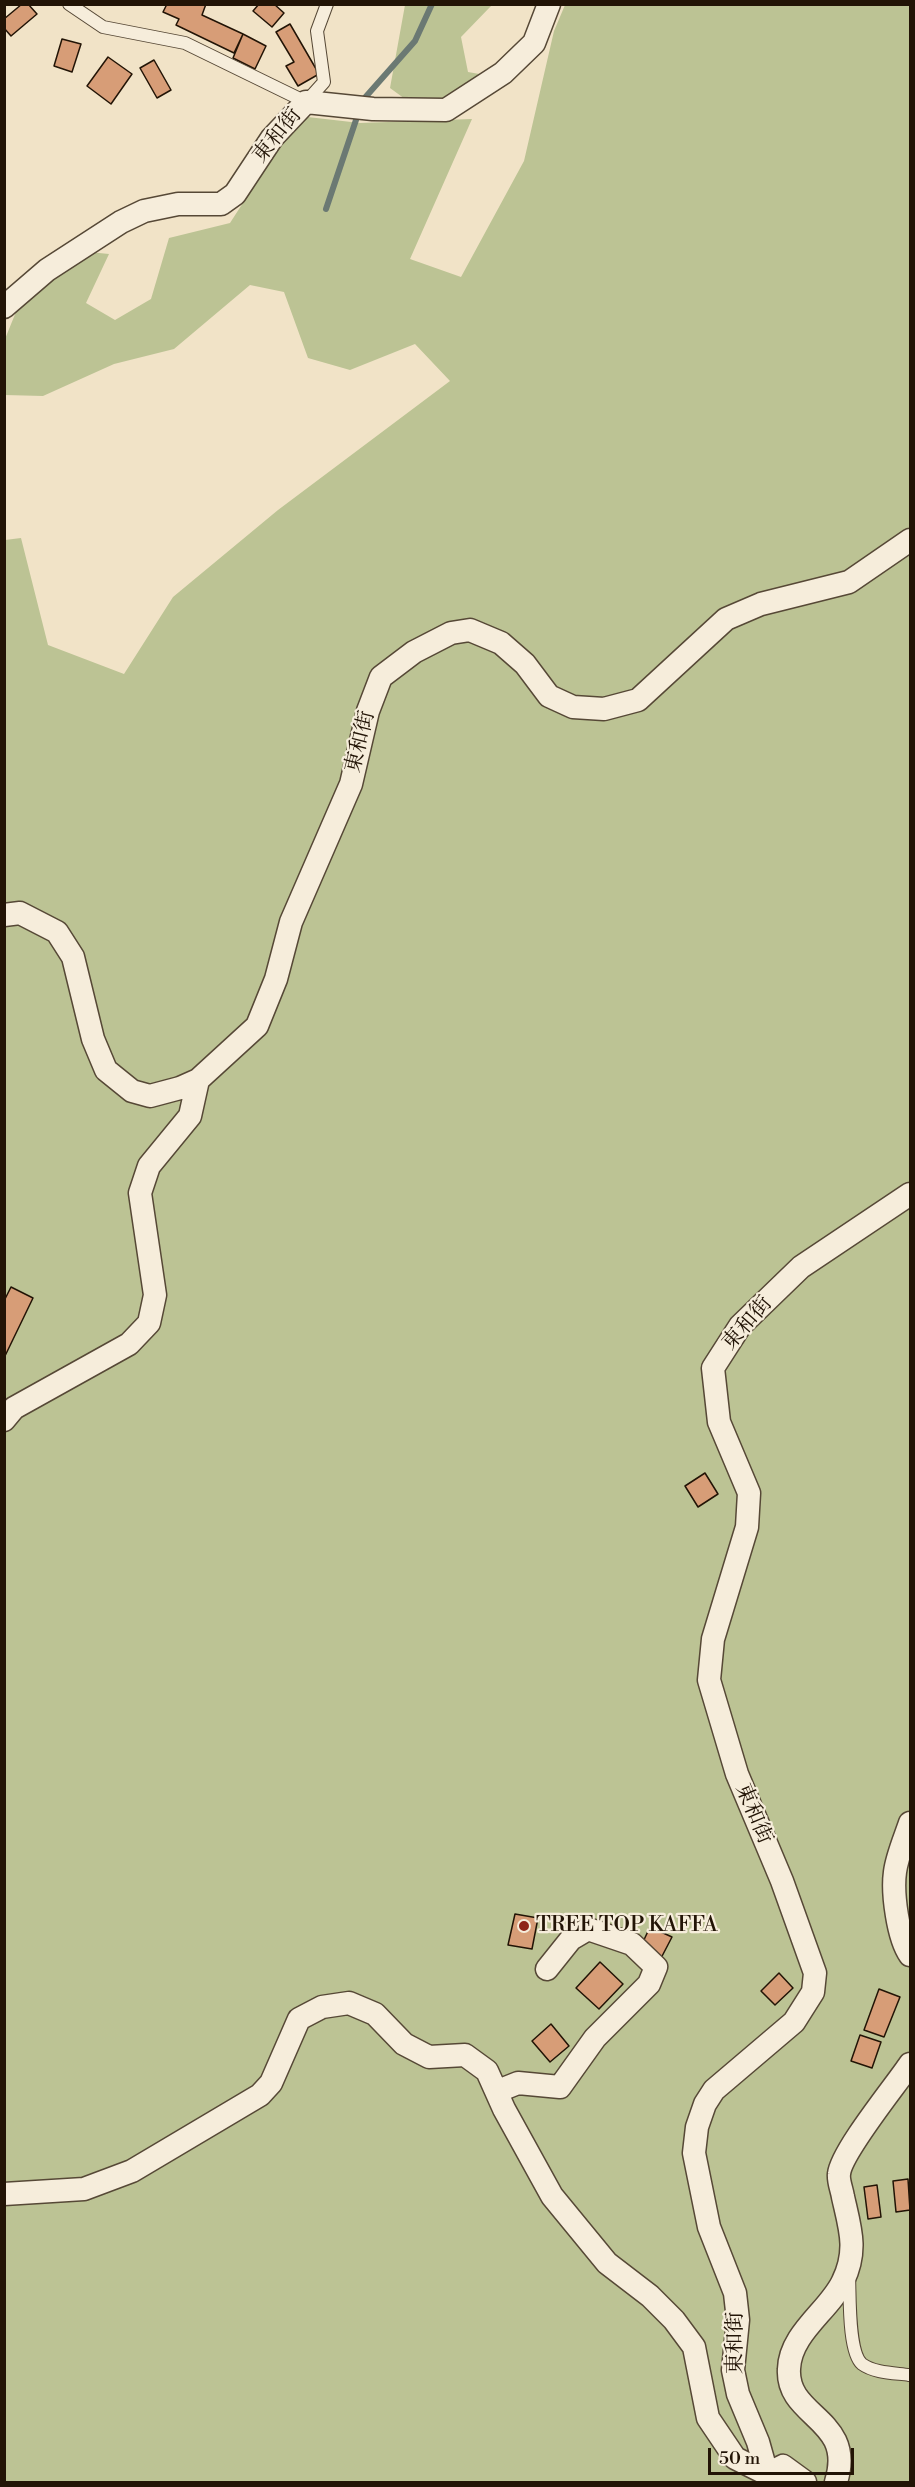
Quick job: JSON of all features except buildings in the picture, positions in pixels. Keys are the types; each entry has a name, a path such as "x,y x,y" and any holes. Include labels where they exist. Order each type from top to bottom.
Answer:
{"street":[{"name":"東和街","path":"5,305 47,270 144,211 178,204 221,204 235,194 272,138 306,102 372,109 446,110 503,73 534,43 549,4"},
{"name":"東和街","path":"4,915 20,913 57,932 73,957 93,1039 106,1070 132,1091 150,1096 198,1080 257,1026 276,979 291,922 351,784 368,711 381,677 414,652 451,633 470,630 501,643 525,664 549,696 573,707 604,709 638,700 726,619 761,604 849,582 910,540"},
{"path":"4,1420 14,1408 129,1344 149,1323 155,1295 140,1193 149,1166 190,1116 198,1080"},
{"name":"東和街","path":"770,2478 759,2442 738,2394 733,2370 738,2320 735,2293 709,2227 694,2153 697,2127 705,2104 714,2090 794,2022 813,1992 815,1973 782,1881 737,1774 709,1680 713,1639 747,1527 749,1493 719,1422 713,1368 740,1326 801,1267 910,1194"},
{"path":"910,1823 895,1873 897,1914 905,1947 910,1955"},
{"path":"498,2091 518,2083 560,2086 595,2038 649,1984 656,1967 632,1944 588,1929 571,1939 547,1969"},
{"path":"4,2194 84,2189 132,2171 260,2095 270,2083 298,2019 322,2007 349,2003 375,2014 404,2044 429,2057 465,2055 487,2071 498,2091 504,2109 552,2196 607,2263 650,2296 674,2320 694,2347 708,2418 735,2458 770,2478 783,2466 806,2482"},
{"path":"836,2482 840,2471 840,2451 827,2425 801,2404 791,2387 789,2369 793,2350 843,2283 848,2265 853,2242 839,2174 851,2147 910,2064"}],"lane":[{"path":"69,4 103,27 184,44 306,102 324,82 316,31 327,4"},
{"path":"848,2265 853,2348 861,2363 875,2369 909,2375"}],"green space":[{"path":"405,5 492,5 461,37 468,72 485,75 478,98 416,107 390,88"},
{"path":"565,5 910,5 910,2482 5,2482 5,540 21,538 48,645 124,674 173,597 278,510 450,381 415,344 350,370 308,358 284,292 250,285 174,349 114,364 43,396 5,395 5,339 20,302 89,252 109,254 86,303 115,320 151,299 169,238 230,223 299,116 360,123 472,119 410,259 461,277 524,161 554,31"}],"waterway":[{"path":"362,101 415,41 432,4"},
{"path":"326,209 356,120"}],"place":[{"name":"TREE TOP KAFFA","path":"524,1926"}]}
